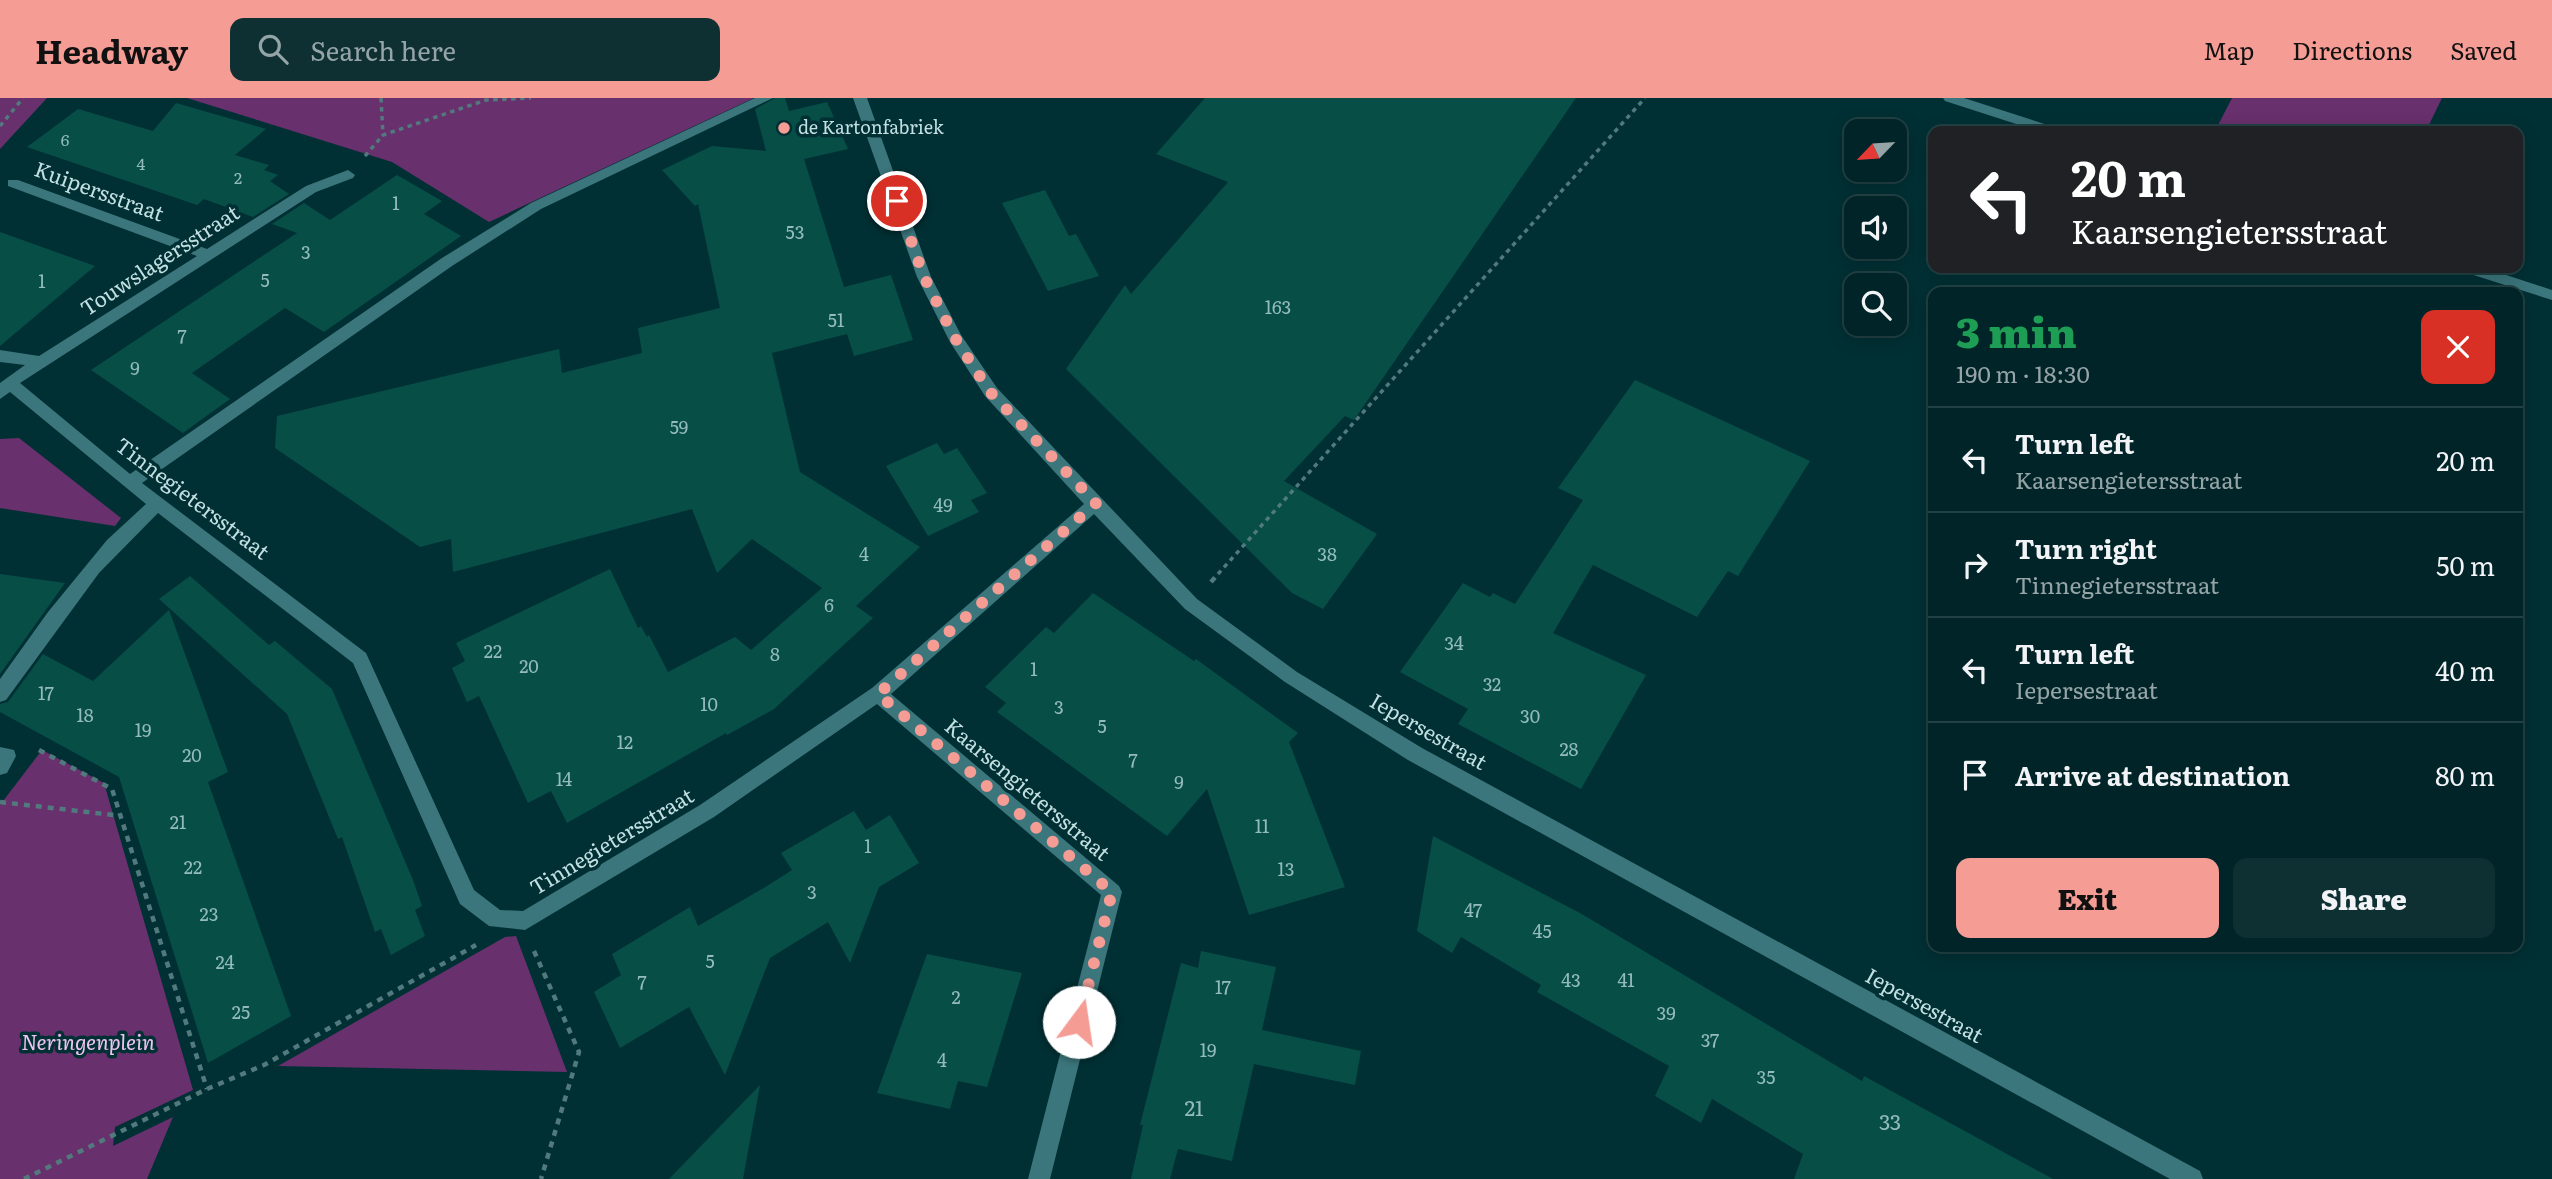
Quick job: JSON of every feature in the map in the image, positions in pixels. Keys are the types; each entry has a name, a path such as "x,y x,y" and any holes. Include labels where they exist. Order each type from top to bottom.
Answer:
{"street":[{"path":"130,483 435,270 536,206 766,98"},
{"name":"Iepersestraat","path":"860,98 924,277 955,338 990,392 1191,604 1291,677 1415,754 2192,1179"},
{"path":"1950,98 2037,126"},
{"name":"Touwslagersstraat","path":"4,388 311,189 348,175"},
{"name":"Kuipersstraat","path":"13,183 210,255"},
{"path":"2484,273 2552,295"},
{"path":"0,356 41,362"},
{"name":"Tinnegietersstraat","path":"4,388 360,658 467,897 496,919 525,920 707,811 878,694 1096,503"},
{"path":"0,694 63,604 139,518 159,503"},
{"name":"Kaarsengietersstraat","path":"878,694 1112,892 1039,1179"}],"path":[{"path":"0,126 23,98"},
{"path":"381,98 383,135 486,100 531,98"},
{"path":"478,98 486,100"},
{"path":"1191,604 1645,98"},
{"path":"2,760 36,748 113,789 207,1089"},
{"path":"0,802 122,816"},
{"path":"24,1179 207,1089 264,1065 490,937 496,919"},
{"path":"525,920 527,934 579,1052 541,1179"}],"green space":[{"path":"0,98 47,98 0,149"},
{"path":"187,98 754,98 489,222 392,162"},
{"path":"2232,98 2442,98 2428,126 2218,126"},
{"path":"19,438 121,518 115,526 0,508 0,439"},
{"name":"Neringenplein","path":"42,750 104,783 193,1090 115,1127 113,1146 173,1117 147,1179 0,1179 0,805"},
{"path":"516,936 567,1072 278,1066 505,937"}],"building":[{"path":"775,98 785,98 789,111 827,102 848,149 804,159 844,287 891,275 913,340 854,356 847,334 772,353 800,472 920,547 856,606 873,618 774,709 727,735 726,733 567,823 551,791 528,803 479,696 467,702 452,668 465,661 456,643 610,569 638,628 641,626 647,637 649,635 668,672 735,637 751,650 822,588 752,539 717,573 692,509 453,572 451,539 420,547 275,448 277,416 559,349 562,373 642,353 638,328 720,308 698,204 695,206 662,170 712,146 766,151 755,109"},
{"path":"1205,98 1576,98 1354,420 1345,416 1284,481 1377,534 1323,609 1292,593 1066,369 1125,285 1131,294 1228,182 1156,154"},
{"path":"176,103 266,129 235,155 269,165 264,170 278,175 270,181 289,194 253,217 204,199 197,205 27,147 78,109 153,131"},
{"path":"397,175 442,201 424,214 461,236 324,332 285,308 192,373 230,399 183,433 91,370 297,233 272,224 304,203 330,220"},
{"path":"1045,190 1069,236 1076,234 1099,276 1048,291 1002,203"},
{"path":"0,232 95,266 0,346"},
{"path":"1635,380 1810,461 1738,576 1728,571 1697,617 1593,565 1553,633 1646,675 1581,789 1458,724 1468,709 1400,672 1463,583 1490,597 1493,593 1515,604 1583,500 1558,488"},
{"path":"937,443 944,454 957,448 987,493 971,500 979,512 928,536 886,466"},
{"path":"0,574 65,583 0,674"},
{"path":"190,576 269,645 275,641 332,689 413,880 422,906 415,910 425,936 391,955 381,929 375,932 342,837 338,839 287,714 159,599"},
{"path":"1093,593 1194,661 1196,659 1298,733 1289,742 1345,887 1249,915 1207,789 1167,836 997,712 1006,703 985,687 1046,627 1054,633"},
{"path":"169,610 228,772 208,782 291,1016 208,1063 119,777 0,712 0,704 8,702 43,654 93,681"},
{"path":"854,811 866,830 890,815 919,863 879,887 850,963 828,922 770,958 725,1075 689,1007 620,1048 594,992 621,975 612,954 690,907 698,926 767,886 792,870 781,853"},
{"path":"1433,836 1580,913 1862,1081 1864,1076 2053,1179 1794,1179 1803,1154 1712,1099 1701,1123 1655,1096 1669,1066 1537,992 1541,985 1461,937 1452,953 1417,931"},
{"path":"1201,951 1276,967 1262,1030 1361,1051 1355,1085 1254,1064 1232,1161 1178,1149 1170,1179 1131,1179 1143,1125 1140,1125 1181,963 1198,968"},
{"path":"927,954 1022,973 987,1087 958,1081 950,1109 877,1093"},
{"path":"760,1085 743,1179 669,1179"}],"place":[{"name":"de Kartonfabriek","path":"784,128"}],"route":[{"path":"897,201 924,277 955,338 990,392 1096,503 878,694 1112,892 1079,1022"}]}
